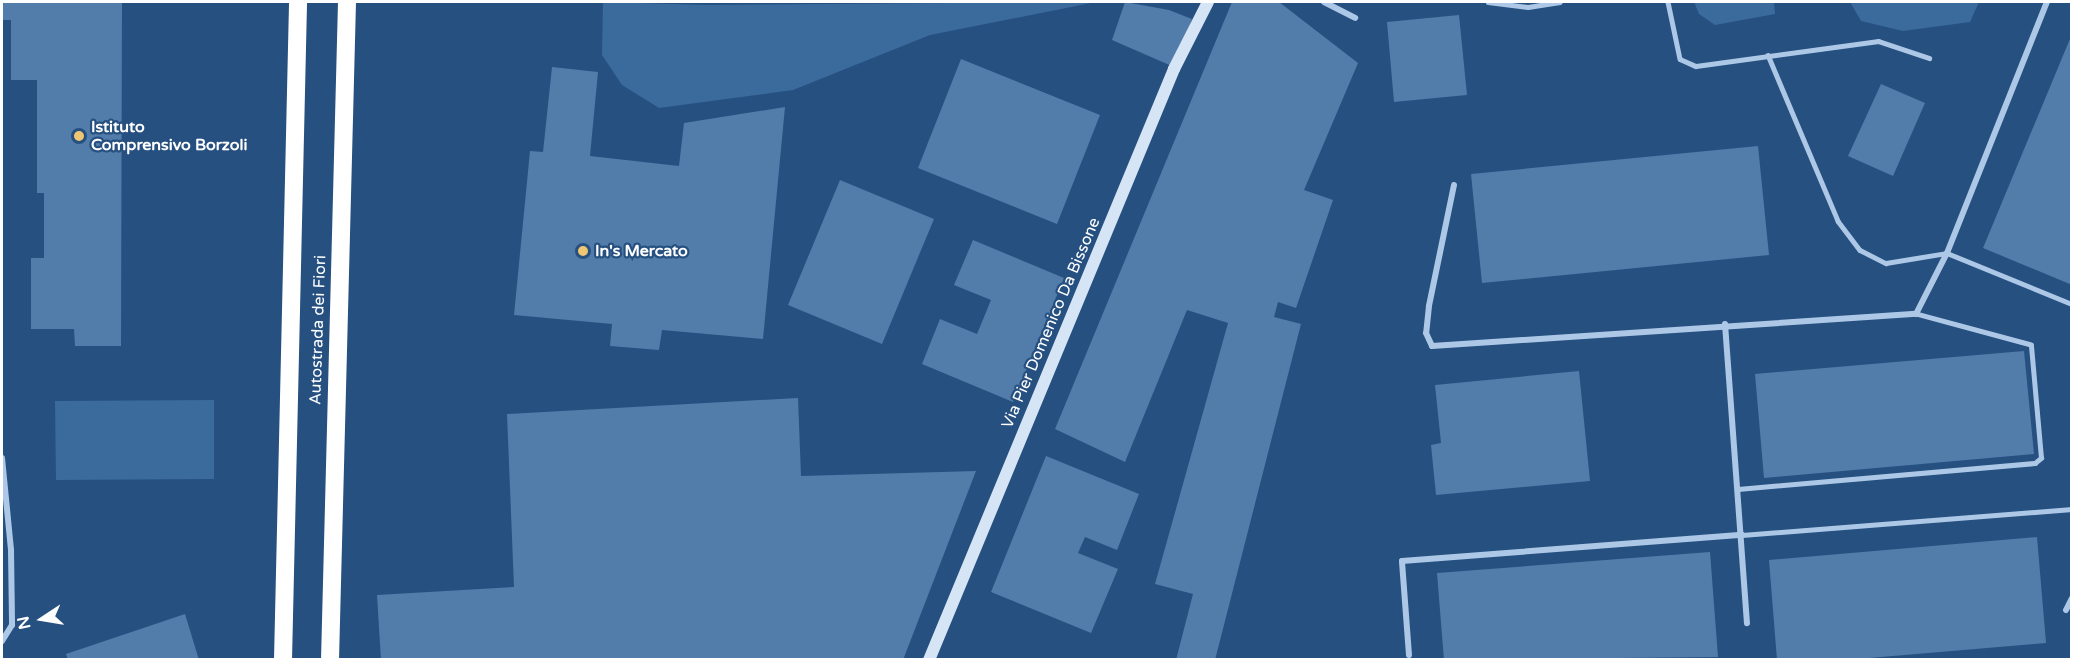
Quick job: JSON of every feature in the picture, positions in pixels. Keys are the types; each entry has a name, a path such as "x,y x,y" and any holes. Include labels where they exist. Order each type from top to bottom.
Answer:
{"highway":[{"name":"Autostrada dei Fiori","path":"283,660 298,2"},
{"name":"Autostrada dei Fiori","path":"330,660 347,2"}],"main road":[{"name":"Via Pier Domenico Da Bissone","path":"929,660 1174,69 1208,2"}],"street":[{"path":"1323,2 1355,18"},
{"path":"1454,185 1429,306 1426,333 1432,346 1725,324 1916,314 1947,253 2047,2"},
{"path":"1725,324 1747,623"},
{"path":"2,458 11,550 12,625 2,641"},
{"path":"1409,655 1402,561 1742,535"},
{"path":"2066,610 2072,598"}],"lane":[{"path":"1488,2 1528,7 1560,2"},
{"path":"1668,2 1680,59 1696,66 1878,41 1929,58"},
{"path":"1768,55 1848,239 1871,258 1886,263 1947,253 2072,304"},
{"path":"1738,489 2036,463 2041,458 2031,345 1916,314"},
{"path":"1742,535 2072,509"}],"shaded area":[{"path":"603,2 709,5 1096,2 930,35 793,90 659,108 622,85 602,55"},
{"path":"1694,2 1774,2 1775,14 1715,25 1699,14"},
{"path":"1850,2 1979,2 1970,22 1903,31 1861,21"},
{"path":"214,400 214,479 56,480 55,401"}],"building":[{"name":"Istituto Comprensivo Borzoli","path":"2,2 122,2 121,346 75,346 74,329 31,329 31,258 44,258 44,193 37,193 37,80 11,80 11,20 2,20"},
{"path":"1125,2 1169,10 1192,19 1174,67 1112,40"},
{"path":"1232,2 1279,2 1358,63 1304,190 1333,200 1296,308 1278,302 1274,317 1301,324 1215,660 1176,660 1193,594 1155,584 1228,323 1187,310 1125,462 1055,429"},
{"path":"1459,15 1467,95 1394,102 1387,22"},
{"path":"2072,34 2072,285 1983,248"},
{"path":"961,59 1100,115 1057,224 918,168"},
{"path":"552,67 598,72 590,156 679,166 684,123 785,107 763,339 662,330 659,350 610,346 612,324 514,315 530,151 543,152"},
{"path":"1881,84 1925,103 1893,176 1848,156"},
{"path":"1758,146 1769,255 1482,283 1471,174"},
{"path":"840,180 934,219 882,344 788,305"},
{"path":"973,240 1064,278 1013,402 922,364 940,319 977,334 991,300 954,285"},
{"path":"2024,351 2034,454 1764,478 1755,374"},
{"path":"1579,371 1590,481 1436,495 1431,445 1441,443 1435,385"},
{"path":"798,398 801,476 976,471 903,660 381,660 377,595 514,587 507,414"},
{"path":"1046,456 1139,494 1117,550 1085,537 1078,553 1118,569 1091,633 991,592"},
{"path":"2037,537 2046,643 1846,660 1777,660 1769,560"},
{"path":"1710,552 1718,657 1444,660 1437,573"},
{"path":"185,614 199,660 68,660 66,654"}],"place":[{"name":"Istituto Comprensivo Borzoli","path":"79,136"},
{"name":"In's Mercato","path":"583,251"}]}
